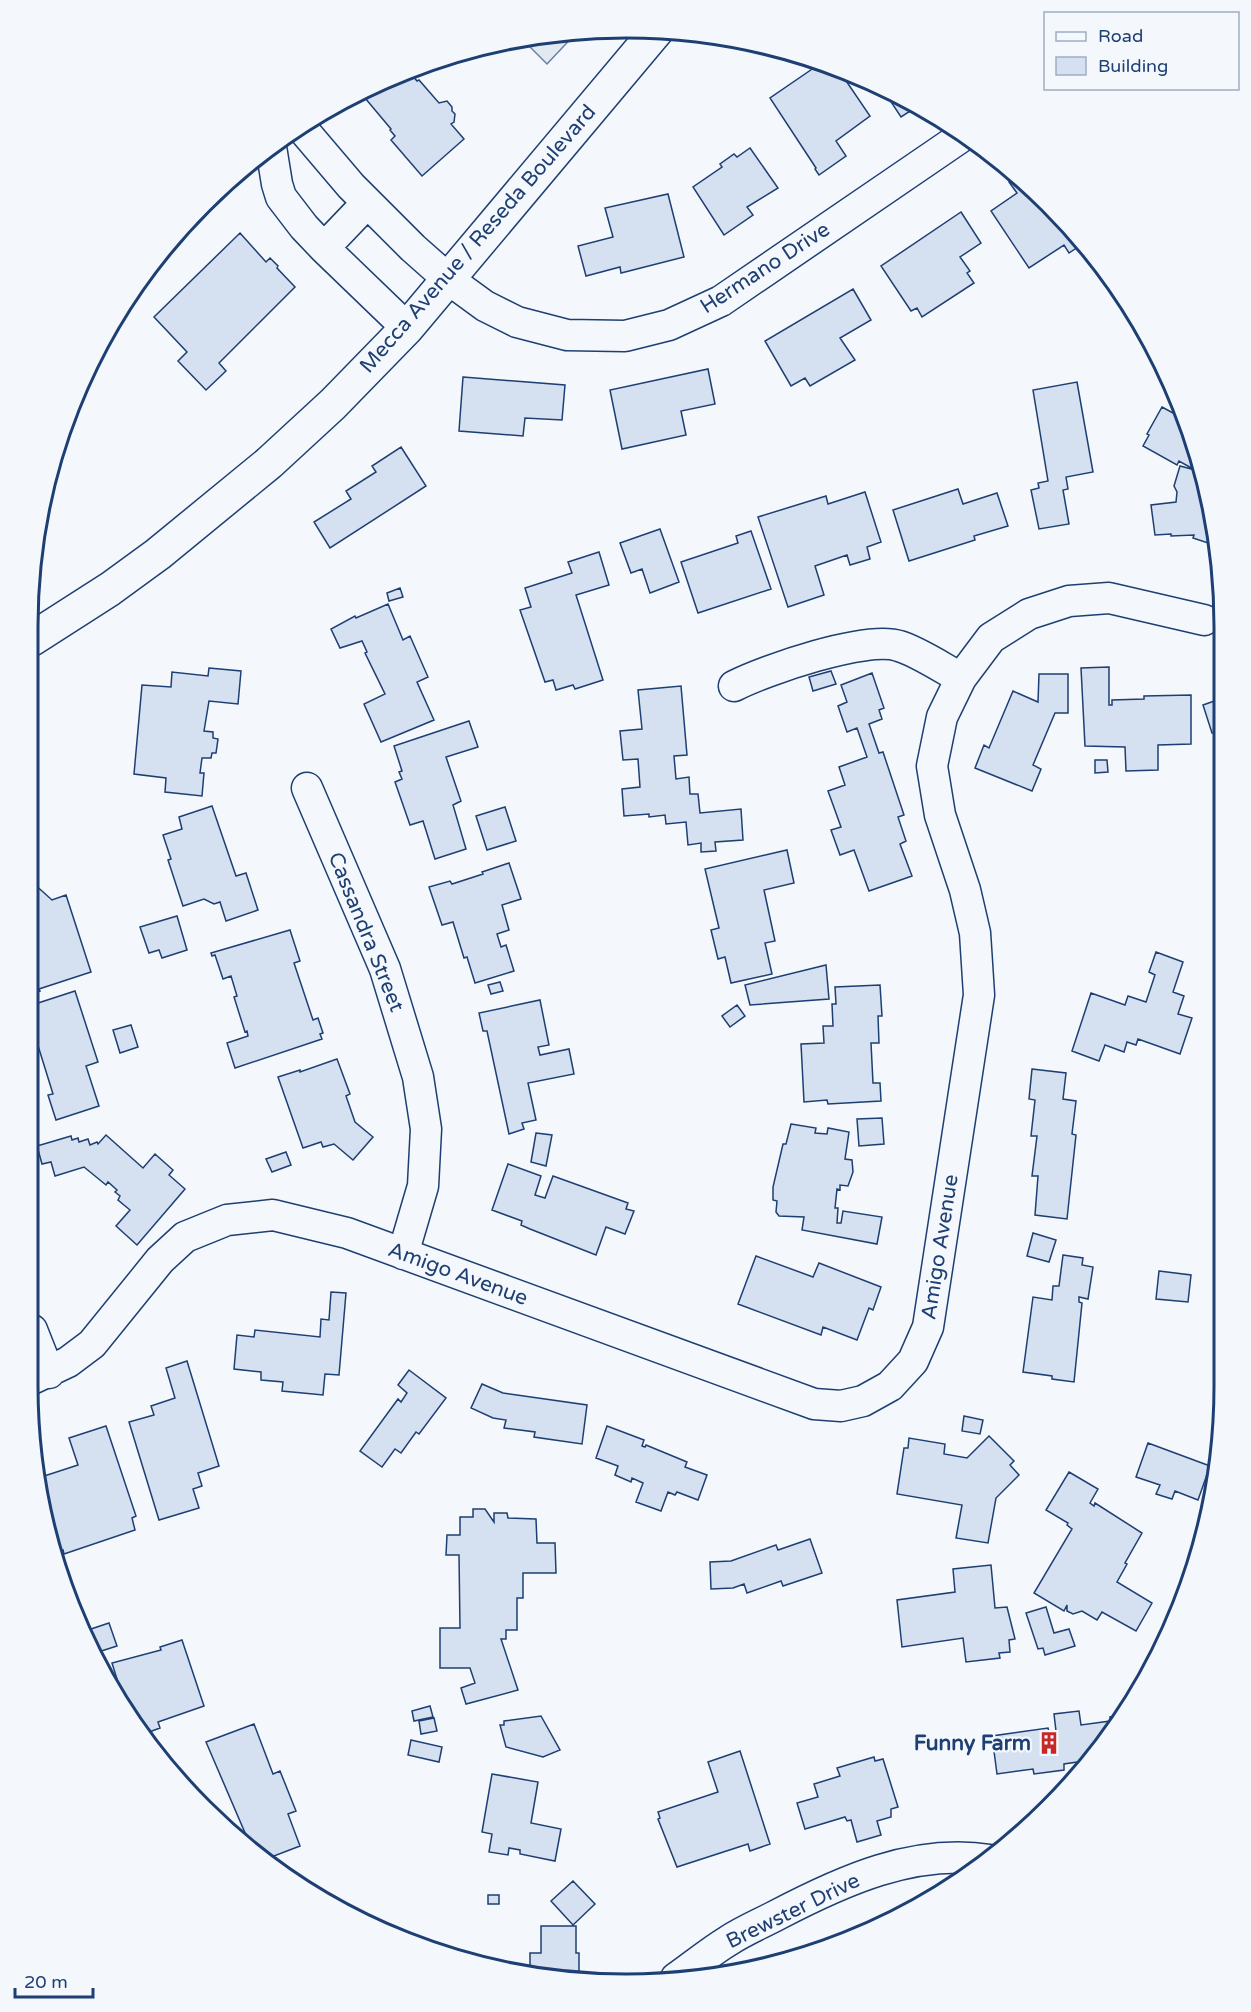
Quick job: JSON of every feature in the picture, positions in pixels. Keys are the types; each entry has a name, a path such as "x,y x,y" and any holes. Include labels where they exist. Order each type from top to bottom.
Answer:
{"main road":[{"name":"Mecca Avenue / Reseda Boulevard","path":"38,635 158,555 269,463 333,404 406,328 649,39"}],"street":[{"name":"Hermano Drive","path":"306,133 367,203 448,279 494,311 517,322 567,335 625,336 669,325 721,301 956,140"},
{"path":"272,156 277,184 282,197 304,227 406,328"},
{"path":"324,248 367,203"},
{"name":"Amigo Avenue","path":"40,1376 68,1362 92,1344 160,1260 185,1237 227,1220 273,1215 347,1233 814,1404 841,1406 863,1401 890,1386 913,1361 928,1327 979,995 975,933 965,890 940,815 932,766 942,717 961,678 991,638 1029,614 1069,601 1109,598 1204,620"},
{"path":"734,686 757,675 874,643 899,645 961,678"},
{"name":"Cassandra Street","path":"307,788 385,969 418,1077 426,1129 423,1186 403,1254"},
{"name":"Brewster Drive","path":"686,1971 728,1941 817,1894 882,1869 925,1859 966,1856 976,1858"}],"shaded area":[{"path":"569,41 547,64 529,46"}],"building":[{"path":"813,68 845,80 870,116 836,141 846,156 819,175 770,98"},
{"path":"414,77 439,103 447,101 452,107 455,114 454,122 451,124 464,139 422,176 391,140 395,136 365,98"},
{"path":"890,100 910,111 901,117"},
{"path":"750,148 778,188 747,207 753,215 724,235 693,187 722,167 720,164 734,154 737,157"},
{"path":"1009,182 1013,183 1041,210 1076,248 1069,253 1064,245 1029,268 991,211 1017,193"},
{"path":"668,194 684,257 621,273 620,267 586,276 578,246 613,237 605,208"},
{"path":"961,212 981,243 960,257 970,271 967,273 974,283 922,317 917,308 911,311 881,266"},
{"path":"240,233 266,262 270,258 295,287 219,363 226,371 206,390 178,361 187,352 154,317"},
{"path":"853,289 871,320 840,338 855,360 810,386 805,378 791,386 765,341"},
{"path":"708,369 715,404 681,411 686,435 622,449 610,390"},
{"path":"463,377 565,385 562,420 525,418 523,436 459,431"},
{"path":"1077,382 1093,472 1066,477 1068,489 1063,490 1069,524 1039,529 1031,490 1039,488 1038,483 1048,481 1033,390"},
{"path":"1162,407 1174,413 1192,468 1179,461 1177,465 1143,446 1149,435 1147,434"},
{"path":"401,447 426,486 330,548 314,522 351,499 346,491 376,472 372,466"},
{"path":"1180,466 1192,469 1207,543 1193,538 1194,535 1155,535 1151,505 1176,502 1177,492 1174,486"},
{"path":"958,489 963,504 997,493 1008,526 974,536 975,540 909,561 893,510"},
{"path":"865,492 881,542 867,547 870,559 850,565 847,555 815,566 824,595 788,607 758,517 826,496 828,504"},
{"path":"660,529 679,582 650,593 642,569 631,573 620,543"},
{"path":"751,531 771,589 698,613 681,562 738,543 736,536"},
{"path":"599,552 609,585 576,595 603,680 575,689 573,685 556,690 553,680 545,682 520,610 531,607 525,588 572,573 568,562"},
{"path":"400,588 403,597 389,601 387,593"},
{"path":"388,604 403,640 410,636 428,677 417,682 434,720 381,742 364,704 385,694 365,653 367,652 362,641 340,648 331,629 355,616 356,618"},
{"path":"1109,667 1109,705 1112,705 1112,700 1144,699 1144,696 1191,695 1191,744 1158,745 1158,770 1126,771 1125,747 1085,746 1081,668"},
{"path":"209,668 241,671 238,704 209,701 204,731 213,732 213,738 218,739 216,753 212,753 211,758 202,758 200,773 204,773 202,796 165,792 166,778 134,774 142,685 171,687 172,672 208,676"},
{"path":"831,671 836,684 813,691 809,677"},
{"path":"872,673 884,708 879,710 882,719 869,724 879,753 883,752 904,815 898,817 906,841 900,844 912,876 869,891 854,850 840,855 831,830 841,827 828,791 845,785 839,767 867,757 857,728 847,732 838,706 847,702 841,685"},
{"path":"1039,674 1068,674 1068,713 1055,713 1033,765 1041,769 1032,791 975,768 984,745 989,748 1013,691 1038,702"},
{"path":"681,686 687,755 674,756 676,779 689,777 690,794 698,794 700,813 741,809 743,840 715,842 716,851 701,852 701,843 688,845 686,822 666,824 665,815 624,816 622,789 640,787 638,759 623,760 620,731 642,729 638,690"},
{"path":"1214,701 1214,732 1212,733 1203,705"},
{"path":"469,721 478,747 446,757 461,801 453,805 466,849 435,859 423,821 410,825 395,782 402,779 399,772 402,771 394,746"},
{"path":"1095,760 1107,760 1108,772 1095,773"},
{"path":"212,806 236,876 246,873 258,910 226,921 220,902 214,904 204,899 183,906 168,860 171,859 163,835 182,829 179,817"},
{"path":"505,807 516,841 487,850 476,816"},
{"path":"787,850 794,883 764,890 775,941 765,943 772,974 731,983 725,957 718,959 711,930 719,928 705,869"},
{"path":"509,863 521,899 502,905 509,930 497,934 501,947 506,945 514,971 475,983 467,957 464,958 453,922 442,925 429,887 450,881 452,884"},
{"path":"38,887 52,900 66,895 91,972 39,989 38,992"},
{"path":"177,916 187,950 162,958 159,950 149,953 140,927"},
{"path":"290,930 300,961 294,963 313,1020 318,1018 323,1033 320,1034 322,1039 235,1068 227,1043 248,1036 247,1031 245,1032 234,997 237,996 231,976 223,979 215,955 212,956 211,953"},
{"path":"1156,952 1183,962 1173,992 1184,996 1178,1014 1192,1018 1180,1054 1138,1039 1136,1045 1127,1042 1124,1052 1105,1045 1099,1061 1072,1051 1091,993 1125,1005 1128,996 1146,1002 1155,975 1149,972"},
{"path":"826,965 829,999 750,1005 745,985"},
{"path":"500,982 503,991 491,994 488,985"},
{"path":"880,985 882,1016 878,1016 879,1043 871,1043 873,1083 880,1083 881,1101 828,1104 827,1100 804,1102 801,1044 824,1043 823,1026 833,1026 832,1004 836,1004 835,987"},
{"path":"75,991 98,1062 86,1066 99,1106 56,1120 48,1095 53,1094 38,1046 38,1003"},
{"path":"540,1000 549,1045 538,1047 540,1055 569,1049 574,1074 528,1083 536,1120 522,1123 524,1129 509,1134 487,1031 483,1031 479,1013"},
{"path":"737,1005 745,1016 730,1027 722,1016"},
{"path":"131,1025 138,1047 120,1053 113,1030"},
{"path":"337,1059 350,1094 346,1096 355,1122 373,1137 353,1160 334,1144 323,1147 321,1142 303,1148 278,1077"},
{"path":"1032,1069 1066,1073 1063,1099 1076,1101 1072,1134 1076,1135 1067,1219 1035,1215 1038,1176 1032,1176 1037,1136 1031,1136 1035,1100 1029,1099"},
{"path":"882,1118 884,1144 859,1146 857,1119"},
{"path":"791,1124 816,1128 815,1133 827,1134 828,1128 849,1132 845,1159 852,1160 853,1172 848,1186 840,1185 840,1190 837,1189 835,1208 838,1208 837,1223 841,1223 843,1211 882,1217 877,1244 802,1230 804,1217 779,1216 776,1212 777,1201 773,1200 773,1187 783,1144 786,1144"},
{"path":"536,1133 552,1135 546,1166 531,1162"},
{"path":"106,1135 143,1168 155,1154 173,1170 169,1175 185,1189 137,1245 116,1226 130,1210 118,1200 120,1196 115,1192 117,1190 108,1182 106,1185 84,1167 55,1176 51,1162 42,1164 38,1150 38,1146 71,1136 72,1140 78,1138 79,1142 88,1139 90,1145 97,1142 98,1144"},
{"path":"286,1152 291,1165 272,1172 266,1159"},
{"path":"508,1164 541,1176 535,1195 545,1198 553,1176 628,1203 626,1209 634,1211 625,1234 606,1227 596,1255 530,1229 521,1225 522,1221 492,1210"},
{"path":"1033,1233 1056,1240 1049,1262 1027,1256"},
{"path":"1063,1255 1083,1258 1082,1265 1093,1267 1088,1299 1079,1297 1079,1302 1082,1303 1074,1382 1023,1372 1033,1297 1052,1300 1053,1286 1059,1286"},
{"path":"756,1256 813,1277 819,1263 881,1287 873,1310 869,1308 857,1340 823,1327 821,1335 738,1304"},
{"path":"1159,1271 1191,1275 1188,1302 1156,1299"},
{"path":"331,1292 346,1293 339,1375 325,1374 323,1395 282,1391 283,1382 261,1380 261,1372 234,1369 237,1335 254,1337 255,1330 320,1337 321,1319 329,1320"},
{"path":"187,1361 219,1466 198,1473 202,1486 193,1489 199,1508 159,1520 129,1422 154,1415 151,1406 175,1398 166,1368"},
{"path":"409,1370 446,1398 419,1434 416,1432 401,1453 395,1449 382,1467 360,1451 398,1399 401,1402 407,1393 398,1385"},
{"path":"482,1384 503,1393 587,1405 582,1444 534,1437 535,1432 504,1428 506,1420 493,1418 471,1408"},
{"path":"964,1416 983,1420 980,1434 962,1431"},
{"path":"106,1426 136,1516 132,1518 135,1530 64,1554 58,1539 45,1476 78,1465 69,1438"},
{"path":"607,1426 644,1440 642,1446 646,1445 687,1462 685,1467 707,1475 698,1500 677,1492 675,1495 668,1492 661,1511 636,1502 643,1483 632,1478 631,1482 615,1475 618,1466 596,1458"},
{"path":"989,1436 1014,1461 1010,1465 1019,1475 996,1498 988,1543 956,1538 962,1505 897,1494 904,1448 908,1448 909,1438 945,1444 944,1454 967,1458"},
{"path":"1148,1443 1208,1465 1198,1500 1175,1491 1172,1499 1156,1494 1160,1485 1136,1477"},
{"path":"1069,1472 1098,1489 1090,1503 1094,1506 1095,1503 1142,1533 1117,1582 1152,1603 1136,1631 1102,1612 1097,1620 1082,1611 1073,1614 1067,1611 1067,1605 1064,1611 1034,1593 1072,1529 1067,1525 1068,1523 1046,1510"},
{"path":"473,1509 485,1509 494,1522 494,1513 507,1513 508,1518 536,1519 537,1543 555,1543 556,1573 523,1573 523,1598 517,1598 517,1630 506,1630 506,1639 501,1639 518,1690 466,1704 461,1688 475,1683 470,1668 440,1668 440,1628 460,1628 459,1555 446,1555 447,1535 460,1535 460,1517 473,1517"},
{"path":"810,1539 822,1573 783,1586 781,1581 747,1593 744,1584 733,1588 711,1589 710,1562 731,1561 776,1545 778,1550"},
{"path":"991,1565 995,1608 1007,1607 1015,1639 1009,1640 1010,1652 999,1653 1000,1658 966,1662 963,1638 902,1647 897,1600 955,1592 953,1569"},
{"path":"1046,1607 1054,1633 1069,1629 1075,1646 1045,1655 1043,1648 1038,1649 1026,1613"},
{"path":"109,1623 117,1646 100,1651 90,1629"},
{"path":"182,1640 204,1706 158,1722 160,1728 150,1732 118,1684 112,1663 161,1650 160,1647"},
{"path":"430,1706 433,1717 414,1721 412,1711"},
{"name":"Funny Farm","path":"1079,1711 1081,1725 1108,1721 1078,1762 1064,1764 1064,1770 1034,1774 1033,1769 997,1774 992,1736 1048,1728 1049,1732 1056,1731 1054,1714"},
{"path":"541,1716 560,1750 543,1757 506,1747 500,1725 504,1725 504,1721"},
{"path":"434,1718 437,1731 421,1734 419,1721"},
{"path":"254,1724 273,1774 280,1771 296,1811 288,1814 300,1846 273,1856 246,1836 206,1742"},
{"path":"411,1740 442,1747 439,1762 408,1755"},
{"path":"740,1751 770,1844 750,1851 748,1844 677,1867 658,1819 660,1818 658,1812 718,1792 708,1762"},
{"path":"874,1757 875,1761 883,1759 898,1807 891,1809 891,1817 877,1821 881,1835 857,1842 851,1820 847,1821 845,1817 805,1829 797,1803 818,1797 814,1784 840,1776 837,1768"},
{"path":"492,1774 538,1782 531,1823 561,1829 555,1861 520,1854 520,1850 509,1848 508,1855 489,1852 492,1834 482,1832"},
{"path":"573,1881 595,1904 573,1925 551,1901"},
{"path":"488,1895 499,1895 499,1904 488,1904"},
{"path":"541,1926 576,1926 579,1972 530,1966 530,1953 541,1953"}],"place":[{"name":"Funny Farm","path":"1049,1743"}]}
